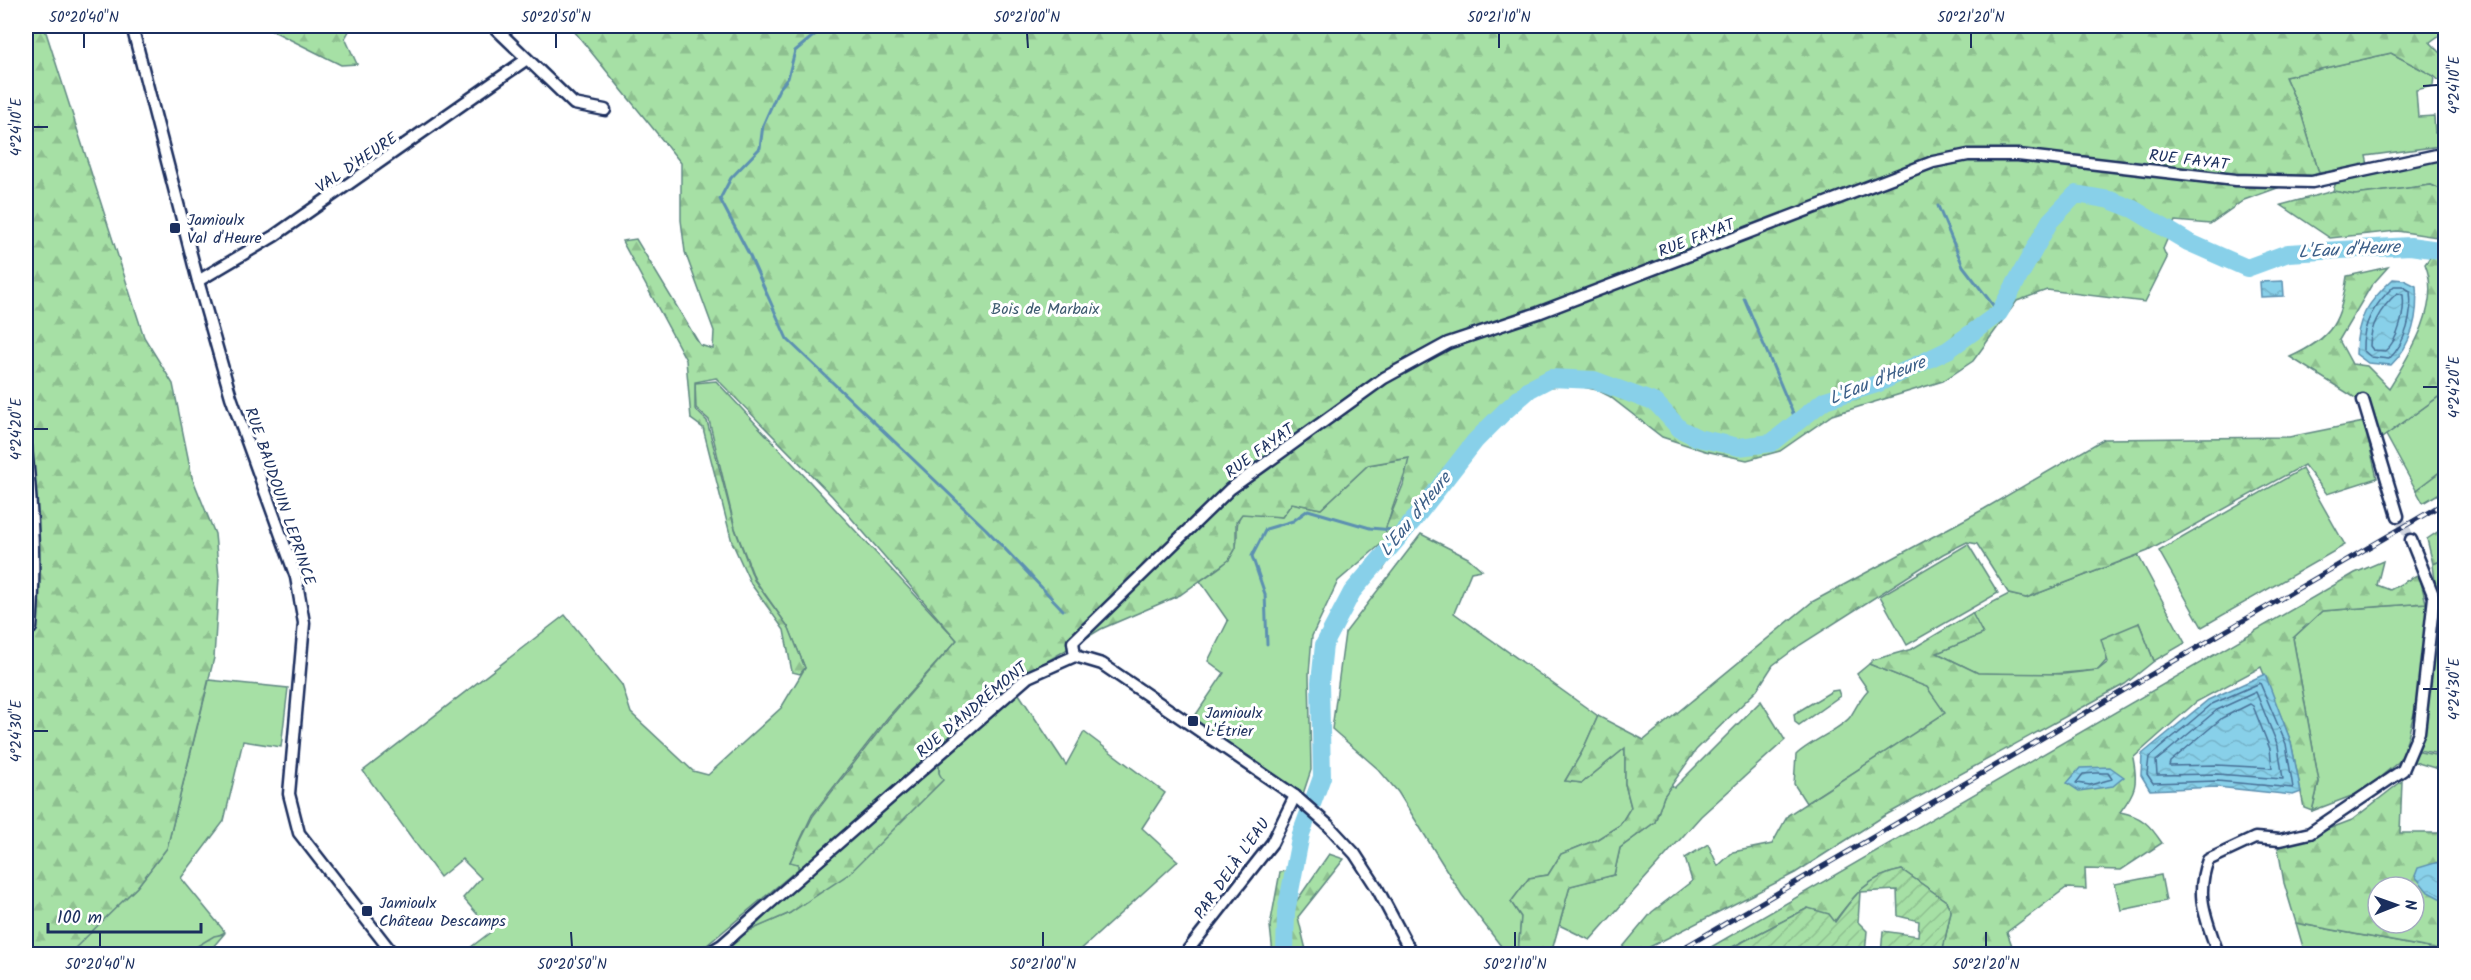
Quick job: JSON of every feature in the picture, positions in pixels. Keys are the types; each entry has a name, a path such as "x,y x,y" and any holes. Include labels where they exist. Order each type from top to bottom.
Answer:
{"street":[{"name":"RUE BAUDOUIN LEPRINCE","path":"132,26 198,281 231,397 296,578 304,623 289,794 299,833 393,954"},
{"path":"493,26 574,104 605,110"},
{"name":"VAL D'HEURE","path":"198,281 274,236 527,59"},
{"name":"RUE FAYAT","path":"1075,656 1073,642 1230,489 1384,378 1408,364 1448,343 1538,313 1933,162 1968,155 2018,155 2235,180 2312,182 2445,153"},
{"path":"2363,400 2398,516"},
{"path":"26,447 34,579 31,628"},
{"path":"2218,954 2202,904 2200,882 2208,860 2255,838 2280,840 2310,832 2403,770 2419,732 2434,597 2411,540"},
{"path":"1075,656 1102,664 1297,797 1328,825 1354,854 1377,888 1412,954"},
{"name":"RUE D'ANDRÉMONT","path":"707,954 722,945 1028,677 1075,656"},
{"name":"PAR DELÀ L'EAU","path":"1185,954 1272,843 1297,797"}],"green space":[{"path":"26,26 44,26 144,337 173,384 192,477 215,534 219,577 214,658 167,848 137,887 72,951 72,954 26,954"},
{"path":"263,26 352,26 345,38 357,64 341,65"},
{"name":"Bois de Marbaix","path":"570,26 2445,26 2445,31 2430,42 2445,57 2446,87 2434,76 2391,53 2285,77 2301,113 2319,173 2244,200 2210,224 2175,221 2163,249 2167,258 2145,302 2047,290 2017,301 1973,361 1943,381 1832,415 1780,451 1747,460 1705,451 1662,437 1609,396 1597,390 1573,385 1550,387 1508,399 1449,463 1384,568 1386,527 1403,485 1409,458 1368,465 1321,509 1292,503 1282,517 1242,514 1236,522 1236,548 1229,560 1180,595 1101,629 1006,686 938,751 939,773 943,780 849,874 790,913 751,930 801,880 798,864 790,862 813,816 889,718 957,640 832,496 716,378 695,382 695,409 707,421 735,529 754,580 789,628 805,668 800,674 792,672 784,630 751,584 732,542 703,428 691,419 686,360 622,241 636,239 700,345 713,349 714,331 685,252 681,220 681,163"},
{"path":"2391,53 2434,76 2433,86 2416,90 2418,117 2434,116 2435,133 2439,133 2440,146 2366,156 2368,165 2319,173 2301,113 2285,77"},
{"path":"2445,157 2445,191 2431,185 2355,195 2333,191 2337,179"},
{"path":"2431,185 2445,191 2445,392 2379,440 2365,404 2290,357 2305,350 2326,335 2337,317 2347,276 2388,267 2371,286 2339,340 2352,364 2367,366 2389,388 2421,329 2430,296 2425,264 2444,238 2397,231 2330,238 2281,205 2333,191 2355,195"},
{"path":"716,381 957,640 888,717 812,815 790,862 798,864 798,869 707,945 690,948 680,954 462,954 492,931 463,898 481,878 462,859 440,877 363,771 565,615 622,685 631,713 693,771 708,775 781,708 805,668 789,628 755,580 735,528 709,420 696,408 695,383"},
{"path":"2445,392 2445,468 2416,490 2386,435"},
{"path":"2364,422 2377,478 2327,494 2304,465 2148,551 2026,598 2009,594 1977,544 1967,542 1943,554 1800,645 1773,665 1757,690 1696,750 1664,796 1655,822 1620,848 1614,875 1570,886 1551,954 1518,954 1521,917 1511,902 1529,878 1548,875 1561,854 1596,840 1620,825 1631,807 1625,784 1625,748 1582,783 1565,781 1582,752 1598,716 1644,740 1812,602 1984,509 2104,439 2289,437"},
{"path":"1410,458 1392,509 1386,540 1338,581 1312,636 1309,674 1311,770 1303,794 1299,795 1193,719 1224,673 1208,661 1228,621 1200,581 1229,559 1235,549 1238,522 1242,513 1282,517 1292,503 1321,509 1368,465"},
{"path":"2445,468 2445,490 2423,503 2416,490"},
{"path":"2302,469 2345,545 2202,627 2159,551"},
{"path":"2445,527 2445,559 2433,564 2427,539"},
{"path":"1421,534 1468,558 1482,570 1471,572 1454,613 1598,716 1582,752 1565,781 1582,783 1625,748 1625,784 1631,807 1620,825 1596,840 1561,854 1548,875 1529,878 1511,902 1521,917 1518,954 1507,954 1462,895 1398,792 1378,769 1332,729 1345,633"},
{"path":"1968,544 1998,593 1907,645 1880,596"},
{"path":"2138,555 2185,643 2154,661 2139,623 2098,670 2041,675 1978,673 1937,653 1982,634 1972,613 2009,594 2026,598"},
{"path":"2445,559 2445,602 2438,607 2433,564"},
{"path":"2383,561 2377,585 2390,590 2419,574 2426,603 2322,611 2293,638 2319,782 2312,811 2304,808 2291,742 2261,667 2196,702 2133,758 2134,787 2120,812 2145,822 2162,843 2121,870 2085,869 2086,889 2066,888 2007,932 2015,954 1942,954 1951,911 1946,901 1902,870 1880,877 1863,888 1834,922 1808,908 1719,954 1699,954 2355,573"},
{"path":"2426,603 2427,615 2417,702 2402,759 2362,792 2312,811 2319,782 2293,638 2322,611"},
{"path":"2445,604 2445,755 2418,750 2437,609"},
{"path":"1972,613 1983,634 1937,653 1978,673 2064,674 2098,670 2108,662 2101,639 2139,623 2154,661 2125,684 1884,816 1795,873 1636,954 1617,954 1652,912 1692,881 1685,858 1708,844 1718,866 1733,852 1772,844 1788,815 1945,713 1927,687 1869,664 1873,660 1912,649"},
{"path":"1869,664 1927,687 1946,713 1806,803 1794,784 1796,755 1846,722 1868,690 1857,674"},
{"path":"209,680 288,688 281,747 243,741 224,821 181,878 225,932 184,954 72,954 71,951 137,887 167,848"},
{"path":"1838,690 1840,696 1799,725 1795,722 1794,714 1832,691"},
{"path":"1017,691 1066,765 1084,732 1165,793 1142,828 1178,861 1076,954 715,954 751,930 790,913 939,773 939,759"},
{"path":"1761,701 1785,740 1701,816 1590,940 1559,925 1570,886 1614,875 1620,848 1655,822 1664,796 1671,785 1674,788"},
{"path":"2415,751 2445,757 2445,771 2411,761"},
{"path":"2402,781 2400,833 2445,833 2445,951 2296,923 2284,883 2278,848 2352,820"},
{"path":"1329,854 1344,859 1298,917 1307,954 1290,954 1289,912"},
{"path":"1902,870 1946,901 1951,911 1942,954 1881,954 1883,931 1918,936 1919,921 1898,916 1897,890 1860,892 1858,922 1867,931 1865,954 1734,954 1729,949 1808,908 1829,914 1835,922 1863,888 1880,877"},
{"path":"1286,871 1279,932 1283,954 1273,954 1270,926 1280,872"},
{"path":"2161,875 2166,901 2121,910 2115,884"},
{"path":"2296,923 2445,951 2445,954 2305,954"},
{"path":"224,934 207,954 184,954 214,936"}],"water":[{"path":"2393,279 2404,280 2416,286 2416,308 2412,329 2404,348 2391,365 2368,363 2356,354 2358,331 2370,304"},
{"path":"2283,281 2284,296 2261,297 2260,282"},
{"path":"2265,674 2291,742 2301,792 2293,795 2217,787 2150,790 2141,775 2142,754 2208,700"},
{"path":"2110,767 2124,777 2113,786 2079,791 2067,783 2080,768"},
{"path":"2446,860 2445,901 2428,892 2426,875 2415,875 2418,868"}],"waterway":[{"path":"820,26 818,32 795,51 788,78 779,89 763,125 760,148 731,178 720,199 749,254 787,339 986,529 1063,610"},
{"name":"L'Eau d'Heure","path":"1285,954 1286,912 1301,834 1322,777 1320,682 1324,645 1352,592 1412,522 1475,441 1530,389 1551,378 1594,380 1656,403 1680,429 1698,438 1739,447 1771,443 1825,400 1877,384 1948,350 1999,313 2050,221 2076,194 2110,200 2133,209 2188,242 2247,268 2288,253 2410,246 2446,251"},
{"path":"1938,206 1963,266 1999,313"},
{"path":"1744,298 1797,423"},
{"path":"1267,644 1265,594 1252,556 1266,529 1293,521 1308,510 1370,528 1404,531"}],"tunnel":[{"path":"2398,516 2411,540"}],"railway":[{"path":"1673,954 2446,502"}],"place":[{"name":"Jamioulx Val d'Heure","path":"175,228"},
{"name":"Jamioulx L'Étrier","path":"1193,721"},
{"name":"Jamioulx Château Descamps","path":"367,911"}]}
